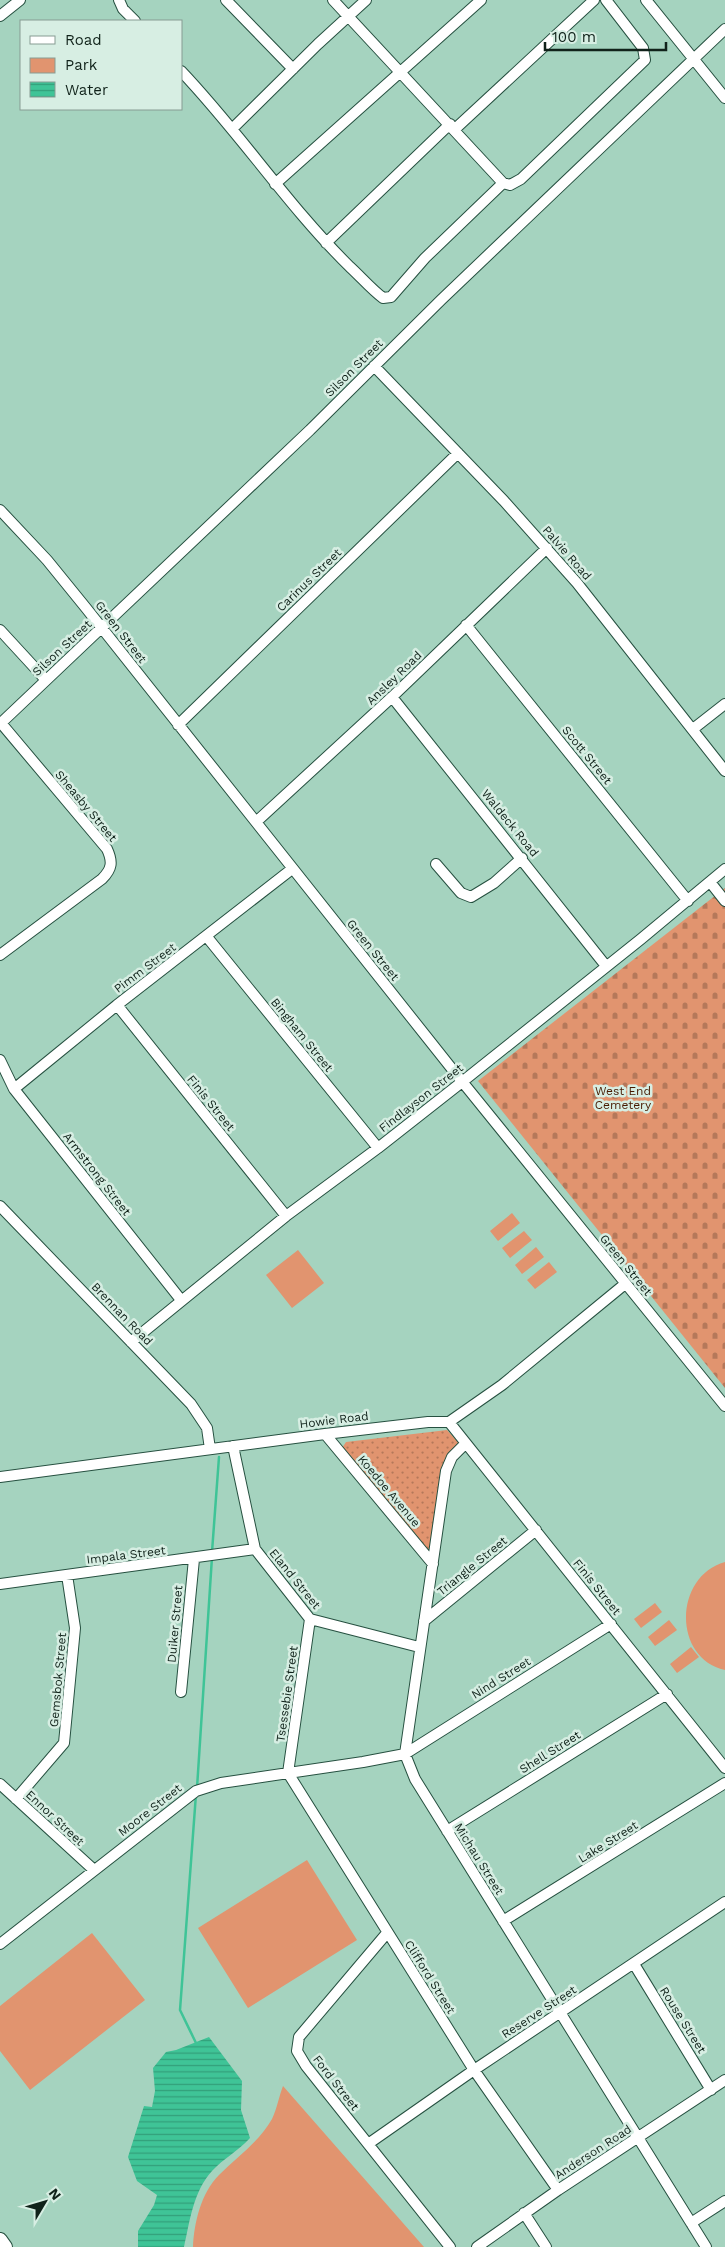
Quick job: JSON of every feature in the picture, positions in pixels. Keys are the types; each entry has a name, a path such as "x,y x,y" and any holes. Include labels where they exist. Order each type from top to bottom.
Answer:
{"highway":[{"path":"0,2240 4,2247"}],"street":[{"path":"0,16 20,0"},
{"path":"119,0 124,10 134,20"},
{"path":"226,0 293,68"},
{"path":"333,0 503,182 510,185 521,179 645,60 646,55 643,48 606,0"},
{"path":"232,129 293,68 366,0"},
{"path":"275,184 481,0"},
{"path":"326,243 594,0"},
{"path":"646,0 725,98"},
{"name":"Silson Street","path":"0,724 725,29"},
{"path":"182,72 232,129 275,184 326,243 381,297 389,298 425,258 503,182"},
{"name":"Palvie Road","path":"374,366 458,453 577,583 725,771"},
{"name":"Carinus Street","path":"178,725 458,453"},
{"name":"Green Street","path":"0,510 47,560 462,1082 725,1406"},
{"name":"Ansley Road","path":"256,822 392,698 546,548"},
{"name":"Scott Street","path":"466,626 688,901"},
{"path":"0,630 46,680"},
{"name":"Waldeck Road","path":"392,698 522,858 606,966"},
{"path":"693,729 725,704"},
{"name":"Sheasby Street","path":"0,724 107,849 111,861 108,872 102,879 0,955"},
{"path":"436,864 461,893 471,897 494,883 522,858"},
{"name":"Pimm Street","path":"14,1089 117,1005 207,937 292,869"},
{"name":"Findlayson Street","path":"131,1342 286,1216 378,1148 462,1082 688,901 725,869"},
{"path":"710,882 725,901"},
{"name":"Bingham Street","path":"207,937 378,1148"},
{"name":"Finis Street","path":"117,1005 286,1216"},
{"name":"Armstrong Street","path":"0,1060 14,1089 181,1300"},
{"name":"Brennan Road","path":"0,1206 191,1404 207,1428 210,1449"},
{"path":"449,1422 502,1385 625,1284"},
{"name":"Howie Road","path":"0,1477 325,1434 428,1422 449,1422"},
{"name":"Finis Street","path":"449,1422 725,1768"},
{"name":"Koedoe Avenue","path":"325,1434 433,1564"},
{"name":"Michau Street","path":"465,1444 452,1457 446,1471 405,1754 415,1779 706,2247"},
{"name":"Eland Street","path":"233,1446 255,1550 310,1619 420,1647"},
{"name":"Triangle Street","path":"424,1621 536,1530"},
{"name":"Impala Street","path":"0,1584 255,1550"},
{"name":"Duiker Street","path":"181,1692 194,1559"},
{"name":"Gemsbok Street","path":"16,1798 64,1743 75,1628 67,1575"},
{"name":"Tsessebie Street","path":"288,1773 310,1619"},
{"name":"Nind Street","path":"405,1754 611,1624"},
{"name":"Shell Street","path":"447,1831 667,1694"},
{"name":"Moore Street","path":"2,1939 196,1791 221,1783 405,1754"},
{"name":"Clifford Street","path":"288,1773 474,2070 558,2190"},
{"name":"Lake Street","path":"504,1921 725,1783"},
{"name":"Ennor Street","path":"0,1784 94,1870"},
{"name":"Reserve Street","path":"368,2144 474,2070 725,1902"},
{"name":"Ford Street","path":"387,1933 299,2037 297,2051 306,2066 450,2247"},
{"name":"Rouse Street","path":"634,1964 711,2090"},
{"name":"Anderson Road","path":"477,2247 558,2190 725,2080"},
{"path":"691,2223 725,2200"},
{"path":"524,2213 546,2247"}],"green space":[{"name":"West End Cemetery","path":"725,888 725,1388 478,1081"},
{"path":"512,1213 520,1223 498,1241 490,1231"},
{"path":"524,1231 532,1240 510,1258 502,1248"},
{"path":"536,1247 544,1257 522,1274 515,1265"},
{"path":"298,1250 324,1283 292,1308 266,1275"},
{"path":"549,1262 557,1272 535,1289 527,1280"},
{"path":"447,1430 458,1442 458,1448 451,1454 431,1554 342,1448 346,1442"},
{"path":"725,1562 725,1670 708,1662 695,1650 688,1634 686,1617 689,1599 696,1583 708,1570"},
{"path":"655,1603 662,1612 641,1628 634,1619"},
{"path":"669,1620 677,1630 655,1646 648,1637"},
{"path":"691,1647 699,1657 677,1673 670,1664"},
{"path":"307,1860 357,1940 248,2008 198,1928"},
{"path":"92,1933 145,2000 30,2090 0,2051 0,2006"},
{"path":"283,2086 424,2247 193,2247 197,2218 207,2190 219,2175 267,2127 274,2115"}],"water":[{"path":"209,2037 242,2081 241,2110 250,2138 212,2171 200,2188 193,2207 184,2247 138,2247 138,2231 154,2205 157,2195 137,2181 128,2157 144,2106 152,2107 155,2091 153,2068 166,2052"}],"waterway":[{"path":"212,1552 219,1457"},
{"path":"197,1788 212,1557"},
{"path":"196,1794 180,2010 196,2043"}]}
